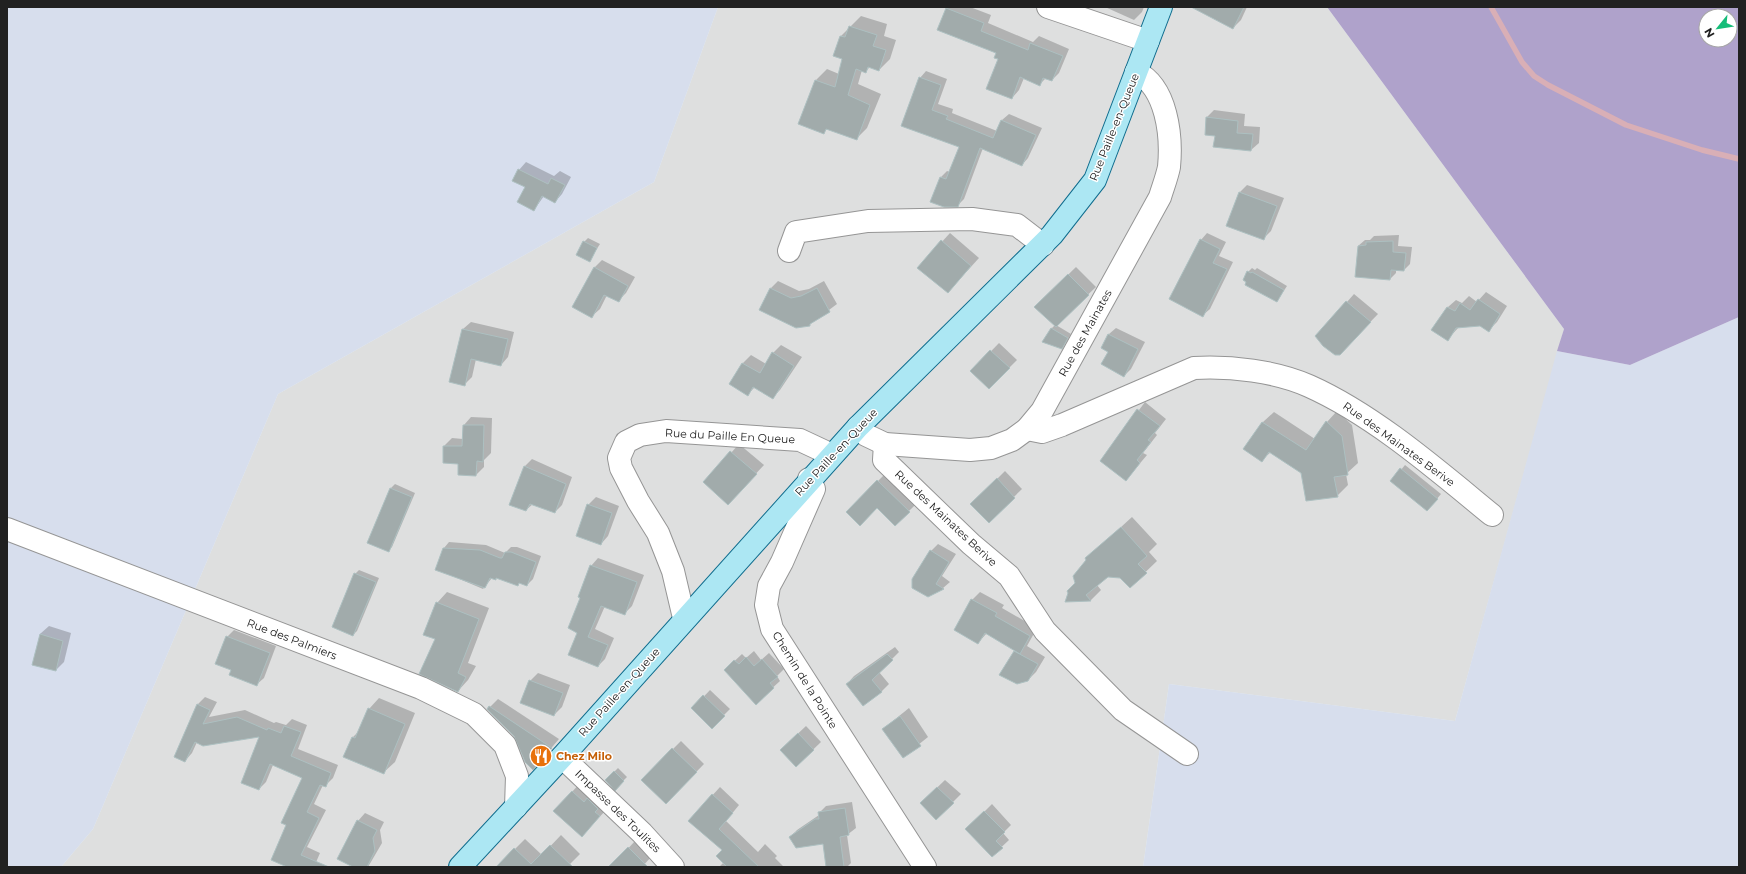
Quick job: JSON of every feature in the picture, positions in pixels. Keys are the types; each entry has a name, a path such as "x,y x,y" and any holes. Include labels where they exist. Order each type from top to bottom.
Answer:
{"main road":[{"name":"Rue Paille-en-Queue","path":"460,867 562,757 809,479 858,427 1043,245 1095,180 1161,7"}],"street":[{"path":"1048,7 1148,41"},
{"name":"Rue des Mainates","path":"858,427 866,434 885,444 970,450 991,448 1012,440 1027,429 1042,411 1160,197 1169,168 1170,136 1159,93 1146,77 1136,72"},
{"path":"789,250 796,232 868,220 972,219 1017,225 1043,245"},
{"name":"Rue des Mainates Berive","path":"1027,429 1042,432 1062,425 1194,368 1214,367 1259,371 1308,385 1346,404 1423,459 1492,515"},
{"name":"Rue du Paille En Queue","path":"684,618 673,571 658,533 638,501 621,468 619,458 626,442 640,435 674,432 800,440 832,455"},
{"name":"Rue des Mainates Berive","path":"885,444 884,460 971,544 1009,576 1050,636 1123,710 1187,754"},
{"name":"Chemin de la Pointe","path":"809,479 814,489 782,562 769,586 766,605 772,629 925,867"},
{"name":"Rue des Palmiers","path":"7,529 421,688 474,714 504,745 517,776 516,808"},
{"name":"Impasse des Toulites","path":"562,757 642,833 673,867"}],"shaded area":[{"path":"7,7 718,7 654,182 278,394 93,829 61,867 7,867"},
{"path":"718,7 1327,7 1564,329 1455,721 1169,684 1143,867 61,867 93,829 278,394 654,182"},
{"path":"1327,7 1739,7 1739,317 1630,365 1557,351 1564,329"},
{"path":"1739,317 1739,867 1143,867 1169,684 1455,721 1557,351 1630,365"}],"building":[{"path":"1191,7 1244,7 1233,29"},
{"path":"946,8 984,23 981,31 1028,50 1030,43 1063,56 1052,81 1043,78 1040,86 1020,77 1012,99 986,89 998,59 994,58 996,53 937,30"},
{"path":"849,26 877,35 873,46 886,50 879,71 868,67 866,73 856,69 848,95 870,105 857,140 826,129 824,134 798,124 815,80 835,87 842,59 833,56 840,36 845,37"},
{"path":"919,77 941,85 932,110 948,116 946,119 993,138 1001,120 1036,135 1022,166 980,148 958,207 944,207 930,202 940,177 946,179 959,147 901,126"},
{"path":"1206,117 1238,121 1237,133 1253,134 1251,151 1213,147 1215,136 1205,135"},
{"path":"518,169 548,184 551,178 565,185 555,203 542,196 534,211 517,202 525,187 512,181"},
{"path":"1239,192 1277,206 1264,240 1226,226"},
{"path":"1200,239 1220,249 1213,263 1227,269 1203,317 1169,299"},
{"path":"941,240 971,266 948,293 917,268"},
{"path":"583,241 597,248 590,262 576,255"},
{"path":"1393,241 1393,252 1406,253 1404,271 1391,270 1390,280 1355,277 1358,246 1366,245 1366,242"},
{"path":"594,267 628,286 619,302 604,295 592,318 572,307"},
{"path":"1247,271 1252,272 1284,290 1277,302 1245,285 1246,282 1243,280"},
{"path":"1068,274 1089,295 1056,327 1034,307"},
{"path":"770,288 791,298 801,296 817,288 830,312 810,324 810,326 796,328 759,310"},
{"path":"1478,299 1500,314 1489,332 1480,326 1456,328 1448,341 1431,330 1447,307 1455,311 1460,303 1470,310"},
{"path":"1346,301 1371,322 1340,355 1335,355 1323,346 1315,336"},
{"path":"1051,328 1068,338 1062,349 1042,342"},
{"path":"462,329 508,339 501,366 471,359 465,386 449,382"},
{"path":"1108,334 1138,349 1124,377 1101,364 1108,352 1101,348"},
{"path":"990,350 1010,368 989,389 970,371"},
{"path":"772,352 794,366 773,399 753,387 748,396 729,384 742,363 760,373"},
{"path":"1137,409 1160,426 1148,440 1151,442 1137,460 1140,463 1126,481 1100,461"},
{"path":"1326,421 1342,436 1348,475 1334,477 1338,497 1306,501 1301,473 1269,452 1262,462 1243,449 1262,422 1306,450"},
{"path":"463,425 484,425 483,462 477,461 476,476 458,475 458,464 443,463 443,446 462,446"},
{"path":"730,451 757,474 728,505 703,482"},
{"path":"524,466 566,484 555,513 530,504 526,511 509,505"},
{"path":"1400,468 1438,499 1427,511 1390,481"},
{"path":"997,478 1015,498 989,523 970,504"},
{"path":"877,480 910,512 895,526 877,508 860,526 846,512"},
{"path":"390,488 412,497 389,552 367,543"},
{"path":"587,504 612,513 601,545 576,536"},
{"path":"1121,527 1147,556 1138,564 1147,573 1130,588 1120,578 1108,577 1086,595 1091,601 1065,602 1068,593 1067,591 1075,583 1073,576 1086,560 1085,558"},
{"path":"443,548 480,550 500,558 502,558 505,552 511,552 536,562 527,586 519,583 518,586 496,578 496,580 490,578 485,588 435,570"},
{"path":"930,550 949,562 936,584 944,589 928,597 912,588 912,579"},
{"path":"590,565 637,582 625,615 601,606 588,637 608,645 598,667 568,655 577,633 568,628 580,598 578,597"},
{"path":"354,573 376,582 353,636 332,627"},
{"path":"971,599 997,613 995,616 1030,636 1020,654 985,633 978,644 954,630"},
{"path":"436,602 479,619 458,673 466,677 458,692 419,674 435,639 423,635"},
{"path":"40,634 63,641 56,671 32,665"},
{"path":"226,636 270,653 257,686 229,675 231,670 215,664"},
{"path":"1014,651 1038,664 1028,681 1017,684 999,675"},
{"path":"887,654 893,660 872,680 882,692 863,706 846,684"},
{"path":"746,657 754,666 762,659 778,677 770,683 774,688 756,705 724,670 734,660 739,664"},
{"path":"529,680 563,693 554,716 520,703"},
{"path":"703,695 725,716 712,729 691,708"},
{"path":"197,704 210,710 203,724 237,717 267,730 268,728 281,733 284,726 301,732 291,756 331,773 326,787 320,785 307,812 319,818 301,855 329,867 287,867 271,860 286,825 281,823 302,778 270,764 259,790 241,783 259,737 203,746 195,742 185,762 174,757"},
{"path":"489,706 552,748 533,770 525,762 514,736 487,709"},
{"path":"368,708 405,724 384,774 343,757 352,737 355,738"},
{"path":"900,716 921,746 903,758 882,729"},
{"path":"798,733 814,750 796,767 780,750"},
{"path":"672,748 697,772 666,804 641,780"},
{"path":"614,771 624,781 615,791 605,780"},
{"path":"937,787 954,803 936,820 920,803"},
{"path":"572,791 584,802 587,798 598,809 595,812 600,816 582,837 553,811"},
{"path":"712,794 733,813 719,829 759,867 727,867 716,856 722,850 688,821"},
{"path":"845,808 849,835 840,837 844,867 826,867 823,844 796,848 789,837 815,819 819,819 818,812"},
{"path":"984,811 1005,832 996,841 1003,848 992,857 965,829"},
{"path":"357,820 377,830 373,838 375,851 367,867 353,867 337,859"},
{"path":"550,845 573,867 496,867 514,848 531,864"},
{"path":"628,847 648,867 608,867"}],"waterway":[{"path":"1491,7 1522,62 1534,76 1548,85 1626,125 1702,150 1739,159"}],"place":[{"name":"Chez Milo","path":"541,756"}]}
